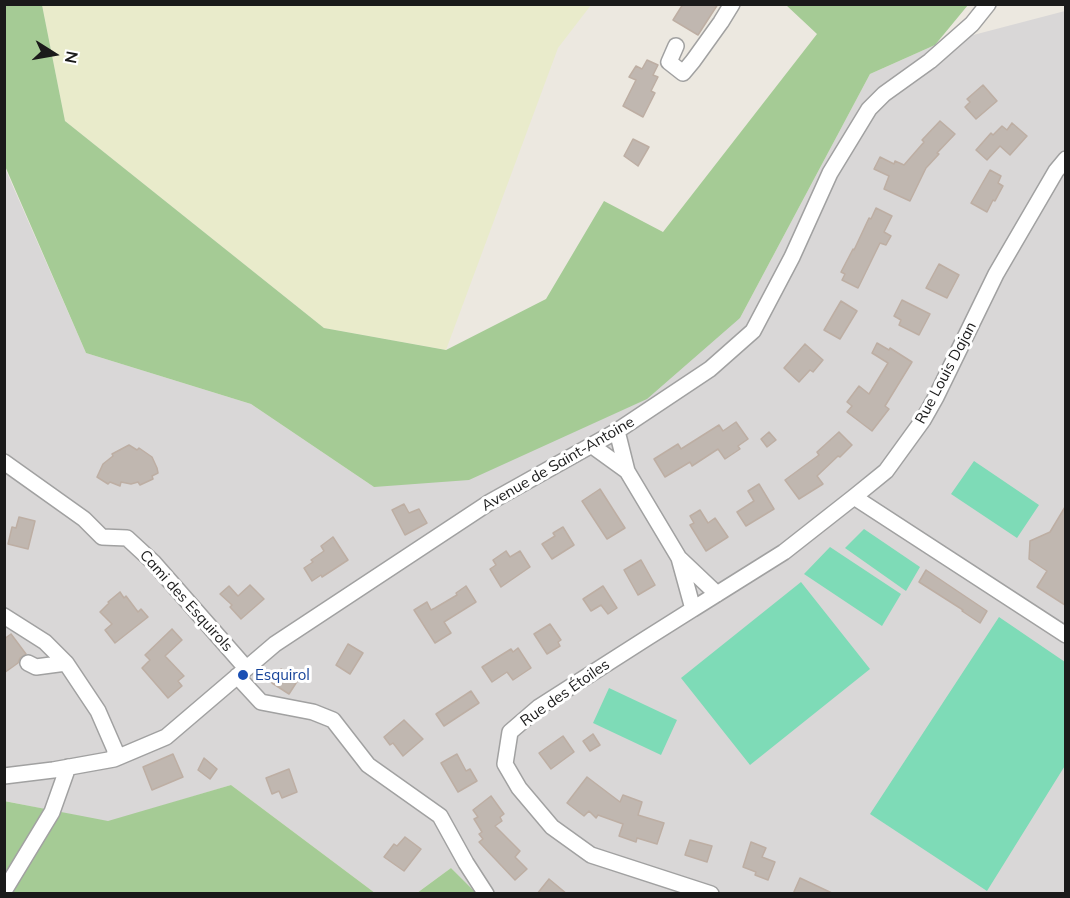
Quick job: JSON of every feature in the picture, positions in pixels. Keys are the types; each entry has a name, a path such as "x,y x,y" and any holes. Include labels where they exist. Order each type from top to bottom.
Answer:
{"street":[{"path":"675,45 669,62 683,73 732,4"},
{"name":"Avenue de Saint-Antoine","path":"4,776 114,759 166,737 275,644 490,502 617,431 710,369 753,331 792,257 830,173 869,109 884,94 930,62 972,24 988,4"},
{"name":"Rue Louis Dajan","path":"693,609 784,552 886,471 936,397 996,274 1065,159"},
{"path":"617,431 627,471 679,558 693,609"},
{"path":"591,446 627,471"},
{"name":"Cami des Esquirols","path":"4,462 84,519 102,537 127,538 153,562 242,672 261,702 313,712 333,720 368,765 440,816 486,894"},
{"path":"854,498 1065,635"},
{"path":"679,558 717,594"},
{"name":"Rue des Étoiles","path":"693,609 539,707 510,732 506,764 519,788 552,827 591,855 711,894"},
{"path":"4,616 45,642 66,663 98,711 115,750 114,759"},
{"path":"28,663 36,667 66,663"},
{"path":"4,891 52,812 68,767"}],"shaded area":[{"path":"1065,11 1065,893 476,894 451,868 417,893 375,893 231,785 108,822 5,801 4,166 86,353 251,404 374,487 740,318 870,74 935,45"}],"green space":[{"path":"4,5 42,5 65,121 324,328 446,350 546,299 604,201 663,232 817,34 786,5 968,5 935,45 870,74 740,318 647,399 469,480 374,487 251,404 86,353 5,166"},
{"path":"42,5 591,5 558,48 446,350 324,328 65,121"},
{"path":"974,461 1039,505 1017,538 951,494"},
{"path":"864,529 920,567 906,591 845,548"},
{"path":"830,547 901,594 882,626 804,574"},
{"path":"801,582 870,669 750,765 681,678"},
{"path":"999,617 1065,662 1066,764 987,891 870,814"},
{"path":"609,688 677,720 661,755 593,723"},
{"path":"231,785 375,893 5,893 4,801 108,821"},
{"path":"451,868 476,893 417,893"}],"building":[{"path":"683,4 718,4 698,35 673,20"},
{"path":"647,60 658,65 653,75 658,77 651,91 655,93 643,117 623,106 636,80 629,77 636,66 642,69"},
{"path":"983,85 997,101 976,119 965,107 970,102 967,99"},
{"path":"940,121 955,134 926,168 910,201 884,189 889,176 874,169 880,157 894,164 895,161 904,165 924,142 922,140"},
{"path":"1012,123 1027,136 1010,155 1000,146 987,160 976,150 991,133 993,135 1002,126 1007,130"},
{"path":"633,139 649,147 638,166 624,156"},
{"path":"990,170 1001,176 998,183 1003,186 987,212 971,203"},
{"path":"876,208 892,216 884,232 891,236 886,245 880,243 858,288 842,280 845,274 841,272"},
{"path":"939,264 959,275 947,298 926,288"},
{"path":"902,300 930,314 919,335 899,325 901,320 894,316"},
{"path":"841,301 857,311 840,339 824,330"},
{"path":"877,343 889,350 890,348 912,362 885,406 889,409 872,431 847,412 852,406 847,402 859,386 869,394 888,363 872,353"},
{"path":"805,344 823,360 813,372 810,370 799,382 784,368"},
{"path":"736,422 748,439 738,446 740,449 725,459 718,449 692,466 690,462 665,477 654,459 678,444 681,449 719,425 723,431"},
{"path":"769,432 776,440 767,447 761,439"},
{"path":"839,432 852,445 817,476 823,484 799,499 785,480 819,455 817,452"},
{"path":"129,445 137,450 139,448 152,457 158,473 152,476 153,479 140,485 138,482 131,484 121,482 120,486 110,482 108,484 97,477 103,464 113,456 112,454"},
{"path":"759,484 774,509 746,526 737,512 754,501 748,491"},
{"path":"600,489 625,528 607,539 582,501"},
{"path":"404,504 409,513 419,509 427,523 405,535 392,510"},
{"path":"1065,507 1065,605 1037,587 1047,571 1029,559 1030,541 1050,532"},
{"path":"700,510 708,523 715,518 728,537 706,551 690,525 694,523 690,516"},
{"path":"19,517 35,521 28,549 8,544 12,527 16,528"},
{"path":"563,527 574,545 552,559 542,544 555,536 553,533"},
{"path":"333,537 348,560 312,581 304,568 324,551 321,546"},
{"path":"506,551 510,557 520,551 530,567 501,587 490,569 496,565 493,560"},
{"path":"641,560 655,585 638,595 624,570"},
{"path":"926,570 987,611 980,623 919,582"},
{"path":"250,585 264,599 241,619 230,607 232,605 220,594 229,586 238,596"},
{"path":"466,586 476,602 444,622 451,633 435,643 414,610 427,602 431,610 457,595 456,593"},
{"path":"603,586 617,608 608,614 601,605 591,611 583,599"},
{"path":"120,592 138,612 141,609 148,617 115,643 105,630 112,624 100,612"},
{"path":"550,624 561,640 558,642 560,646 547,654 534,634"},
{"path":"172,629 182,640 165,656 184,676 178,681 182,686 168,698 142,668 150,660 145,655"},
{"path":"11,634 26,654 4,673 4,639"},
{"path":"348,644 363,653 350,674 336,665"},
{"path":"518,648 531,668 513,680 507,672 492,682 482,667 511,649 513,652"},
{"path":"281,669 298,680 289,694 272,683"},
{"path":"471,691 479,703 444,726 436,714"},
{"path":"404,720 423,739 403,756 393,743 390,745 384,737"},
{"path":"593,734 600,745 590,751 583,741"},
{"path":"563,736 574,752 551,769 539,753"},
{"path":"173,754 183,777 152,790 143,767"},
{"path":"457,754 466,771 470,769 477,781 458,792 441,763"},
{"path":"204,758 217,769 210,779 198,770"},
{"path":"289,769 297,792 282,798 279,791 272,794 266,778"},
{"path":"587,777 620,802 623,795 642,802 638,815 664,823 657,844 637,838 636,842 619,836 623,824 598,815 596,818 589,811 584,816 567,803"},
{"path":"491,796 504,814 500,817 502,821 495,826 520,851 515,857 527,869 515,880 479,842 483,839 479,834 482,832 474,819 478,817 473,810"},
{"path":"405,837 421,849 404,871 384,857 394,844 397,846"},
{"path":"690,840 712,846 707,862 685,855"},
{"path":"751,842 766,848 762,857 775,862 768,880 743,867"},
{"path":"800,878 834,894 793,894"},
{"path":"549,879 567,894 537,894"}],"place":[{"name":"Esquirol","path":"243,675"}]}
